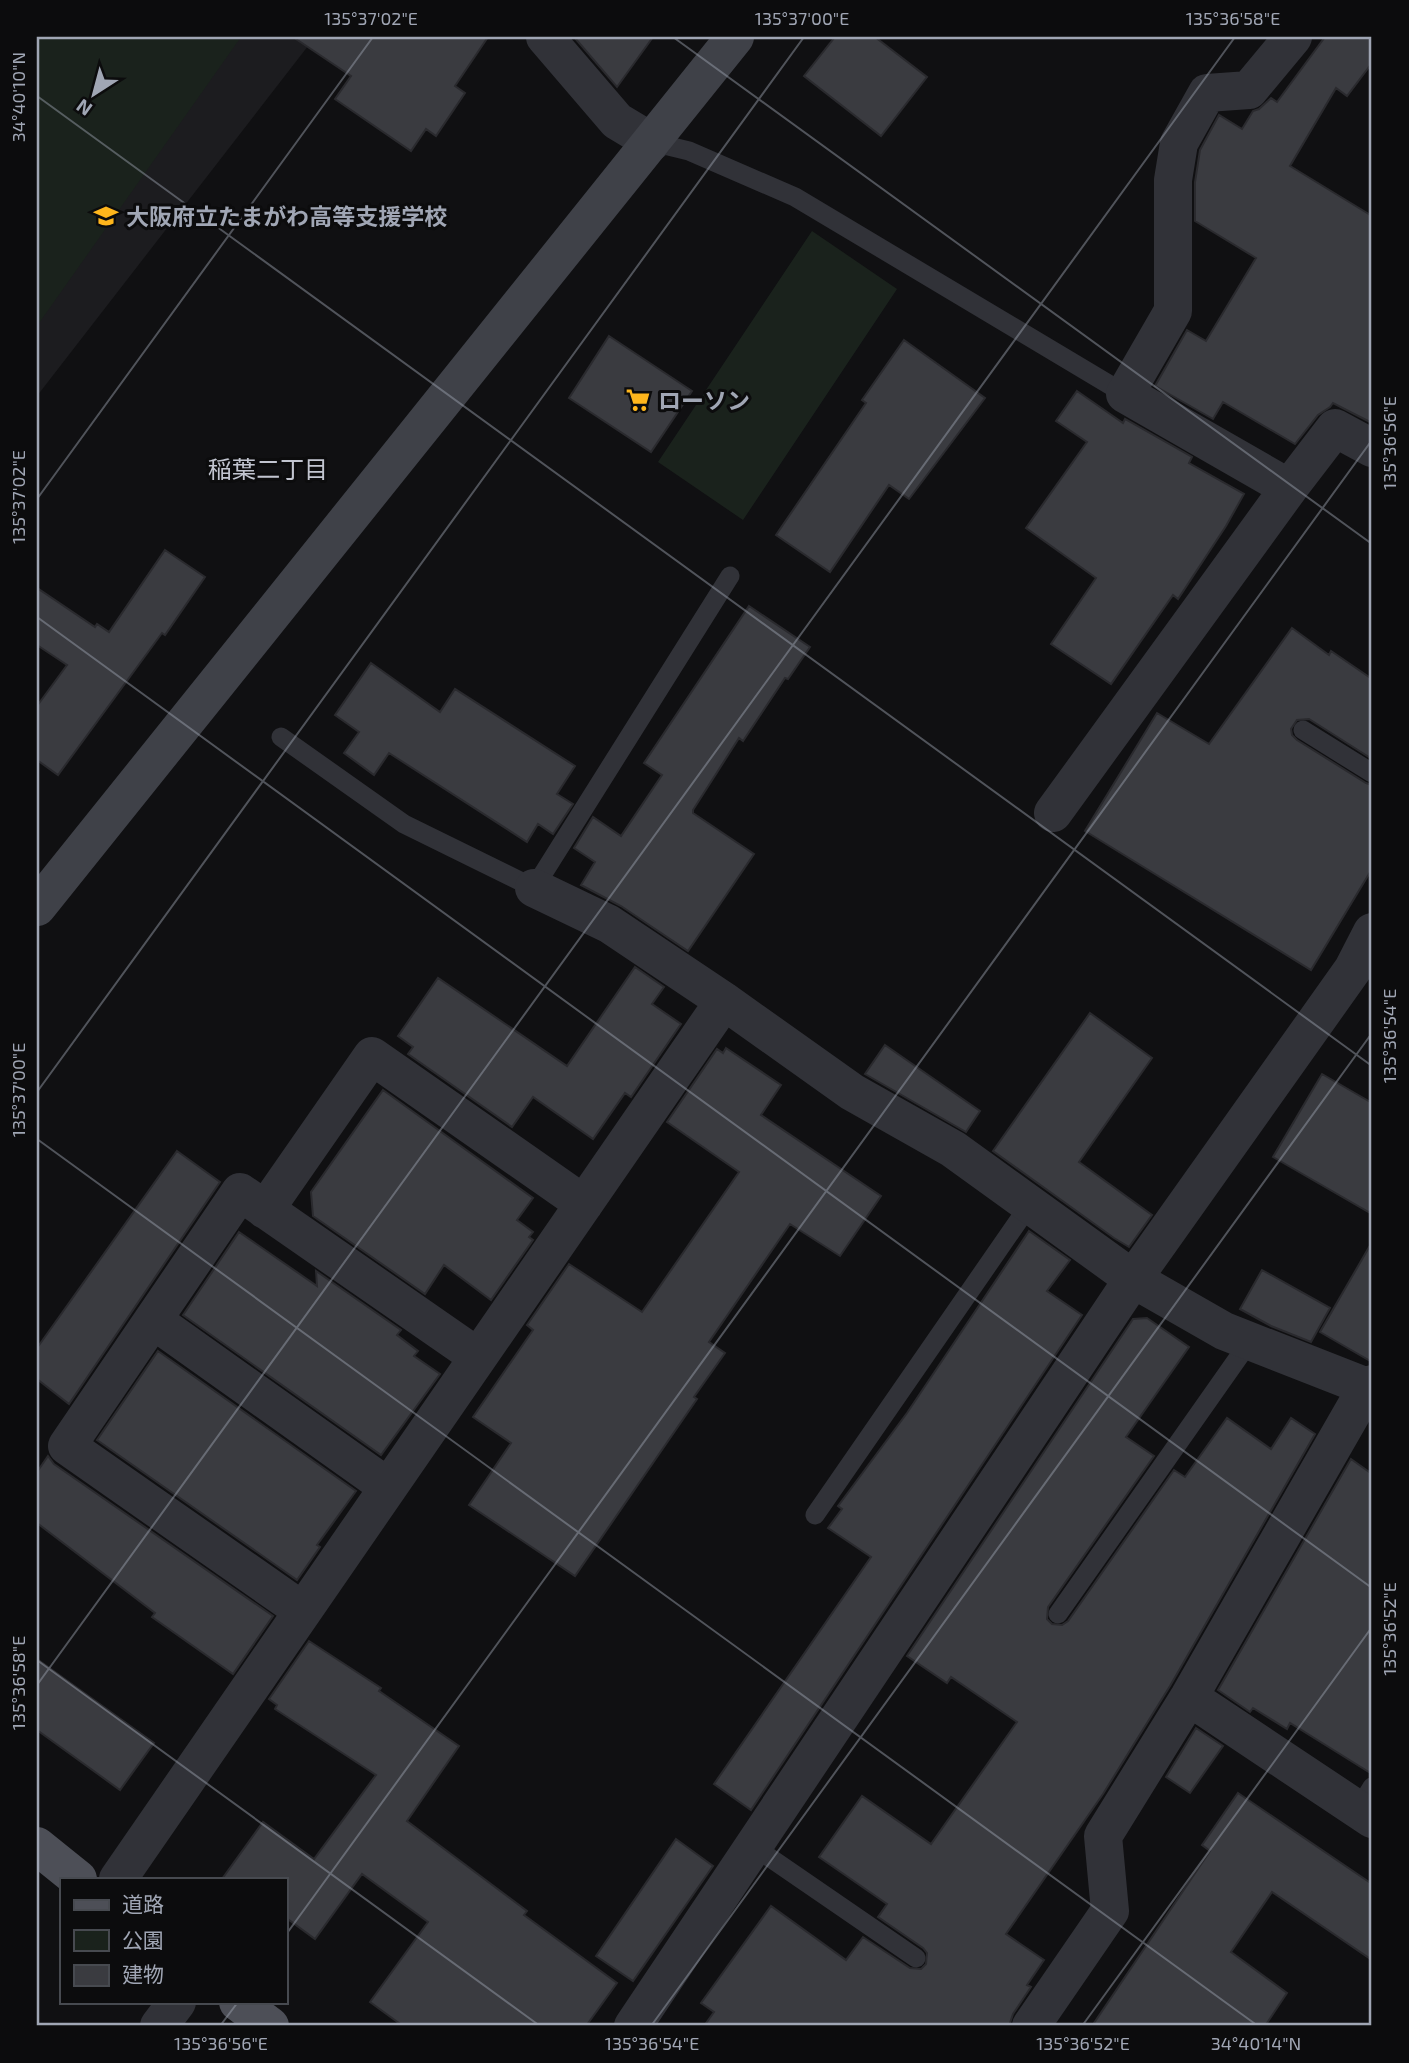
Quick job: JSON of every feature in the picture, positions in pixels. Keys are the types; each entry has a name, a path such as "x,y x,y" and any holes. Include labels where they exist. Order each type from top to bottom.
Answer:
{"main road":[{"path":"37,1846 77,1878"},
{"path":"241,2004 271,2026"}],"street":[{"path":"546,37 617,121 652,142"},
{"path":"37,907 735,37"},
{"path":"1289,488 1125,394 1173,311 1173,180 1180,143 1208,93 1250,90 1293,37"},
{"path":"1053,813 1335,428 1372,449"},
{"path":"534,888 609,924 852,1093 953,1149 1133,1279 1224,1331 1370,1385 1189,1697 1103,1836 1110,1911 1031,2026"},
{"path":"633,2026 1133,1279 1353,969 1372,932"},
{"path":"119,1878 723,1001"},
{"path":"265,1210 372,1056 584,1203"},
{"path":"303,1611 67,1446 240,1192 478,1357"},
{"path":"153,1320 388,1487"},
{"path":"1189,1697 1367,1805"},
{"path":"159,2026 176,2004"}],"lane":[{"path":"652,142 688,151 795,197 1125,394"},
{"path":"281,737 404,824 534,888 730,576"},
{"path":"1303,730 1372,773"},
{"path":"815,1515 1030,1204"},
{"path":"1058,1614 1250,1341"},
{"path":"753,1846 916,1958"}],"shaded area":[{"name":"大阪府立たまがわ高等支援学校","path":"37,37 315,37 37,396"}],"green space":[{"path":"37,37 241,37 37,326"},
{"path":"812,231 897,289 743,520 658,462"}],"building":[{"path":"293,37 488,37 455,86 465,93 436,136 426,129 411,151 335,99 351,76"},
{"path":"574,37 653,37 617,87"},
{"path":"835,37 875,37 927,77 881,136 804,76"},
{"path":"1325,37 1372,37 1372,63 1347,96 1336,88 1290,166 1372,216 1372,423 1333,403 1318,415 1295,444 1223,402 1213,419 1155,386 1187,330 1206,341 1256,258 1195,221 1195,182 1200,150 1219,115 1242,129 1253,111 1271,98 1277,102"},
{"path":"609,336 692,391 651,452 569,398"},
{"path":"904,340 985,398 909,499 889,485 830,572 776,535 866,403 862,400"},
{"path":"1077,391 1123,423 1125,419 1192,457 1189,463 1244,494 1178,599 1173,595 1111,684 1051,644 1096,578 1026,528 1087,442 1056,421"},
{"path":"165,550 205,577 165,635 162,633 58,775 37,760 37,706 67,665 37,645 37,588 95,627 97,624 109,632"},
{"path":"749,606 810,647 788,679 785,678 743,741 739,738 693,810 693,813 754,854 688,951 621,906 581,885 595,862 574,848 593,817 621,836 662,775 644,763"},
{"path":"1292,628 1329,655 1331,651 1372,679 1372,759 1309,719 1297,720 1291,729 1297,740 1372,785 1372,869 1311,970 1085,831 1157,713 1209,744"},
{"path":"371,663 440,712 455,689 575,766 557,794 573,804 553,834 538,824 527,842 389,753 374,775 344,753 359,732 335,715"},
{"path":"635,967 664,987 652,1004 681,1024 631,1097 625,1093 593,1139 533,1097 512,1127 408,1054 413,1047 398,1036 438,978 567,1066"},
{"path":"1090,1013 1152,1058 1079,1162 1152,1215 1129,1247 993,1151"},
{"path":"885,1045 980,1111 966,1132 865,1074"},
{"path":"726,1048 781,1085 761,1115 881,1196 840,1256 790,1224 709,1342 725,1353 694,1397 697,1399 575,1576 469,1505 511,1443 473,1417 533,1330 527,1325 569,1264 642,1312 739,1172 667,1122 717,1049 723,1053"},
{"path":"1322,1074 1372,1103 1372,1214 1273,1157"},
{"path":"383,1090 533,1198 517,1220 533,1232 529,1237 533,1240 491,1300 444,1265 425,1294 313,1216 311,1192"},
{"path":"177,1151 220,1182 69,1404 37,1379 37,1348"},
{"path":"1029,1231 1070,1260 1047,1291 1082,1315 751,1810 714,1784 871,1557 828,1528 842,1509 838,1506 907,1413"},
{"path":"239,1232 317,1286 316,1271 401,1330 397,1335 418,1351 414,1356 440,1374 381,1455 183,1315"},
{"path":"1372,1242 1372,1362 1320,1332"},
{"path":"1262,1270 1330,1308 1311,1342 1271,1326 1240,1309"},
{"path":"1147,1318 1189,1347 1126,1437 1154,1456 1048,1607 1047,1619 1052,1624 1062,1625 1068,1621 1174,1470 1185,1477 1227,1418 1271,1449 1291,1418 1315,1434 1170,1686 1103,1794 1006,1934 1044,1960 1027,1985 1031,1987 1013,2014 1009,2026 704,2026 714,2012 701,2003 771,1906 846,1960 863,1937 910,1968 921,1969 926,1964 927,1953 923,1948 878,1917 887,1904 819,1857 862,1796 931,1844 1017,1722 951,1677 947,1683 907,1656 1133,1319"},
{"path":"158,1351 356,1491 317,1545 320,1547 297,1580 97,1440"},
{"path":"48,1456 54,1464 273,1616 233,1674 152,1617 155,1613 37,1523 37,1472"},
{"path":"1351,1459 1372,1474 1372,1774 1290,1723 1287,1729 1253,1708 1250,1712 1218,1690"},
{"path":"309,1641 381,1688 379,1691 459,1746 407,1821 527,1911 524,1915 617,1983 586,2026 403,2026 370,2002 428,1922 362,1874 315,1939 287,1918 287,1878 223,1878 263,1822 314,1859 376,1775 275,1709 277,1705 269,1699"},
{"path":"37,1659 154,1743 120,1790 37,1730"},
{"path":"1196,1728 1223,1746 1190,1793 1166,1777"},
{"path":"1238,1793 1372,1884 1372,1960 1272,1892 1231,1952 1287,1993 1265,2026 1092,2026 1210,1851 1202,1845"},
{"path":"676,1839 713,1866 633,1981 596,1956"}],"place":[{"name":"大阪府立たまがわ高等支援学校","path":"106,216"},
{"name":"ローソン","path":"638,400"}],"district":[{"name":"稲葉二丁目","path":"268,468"}]}
